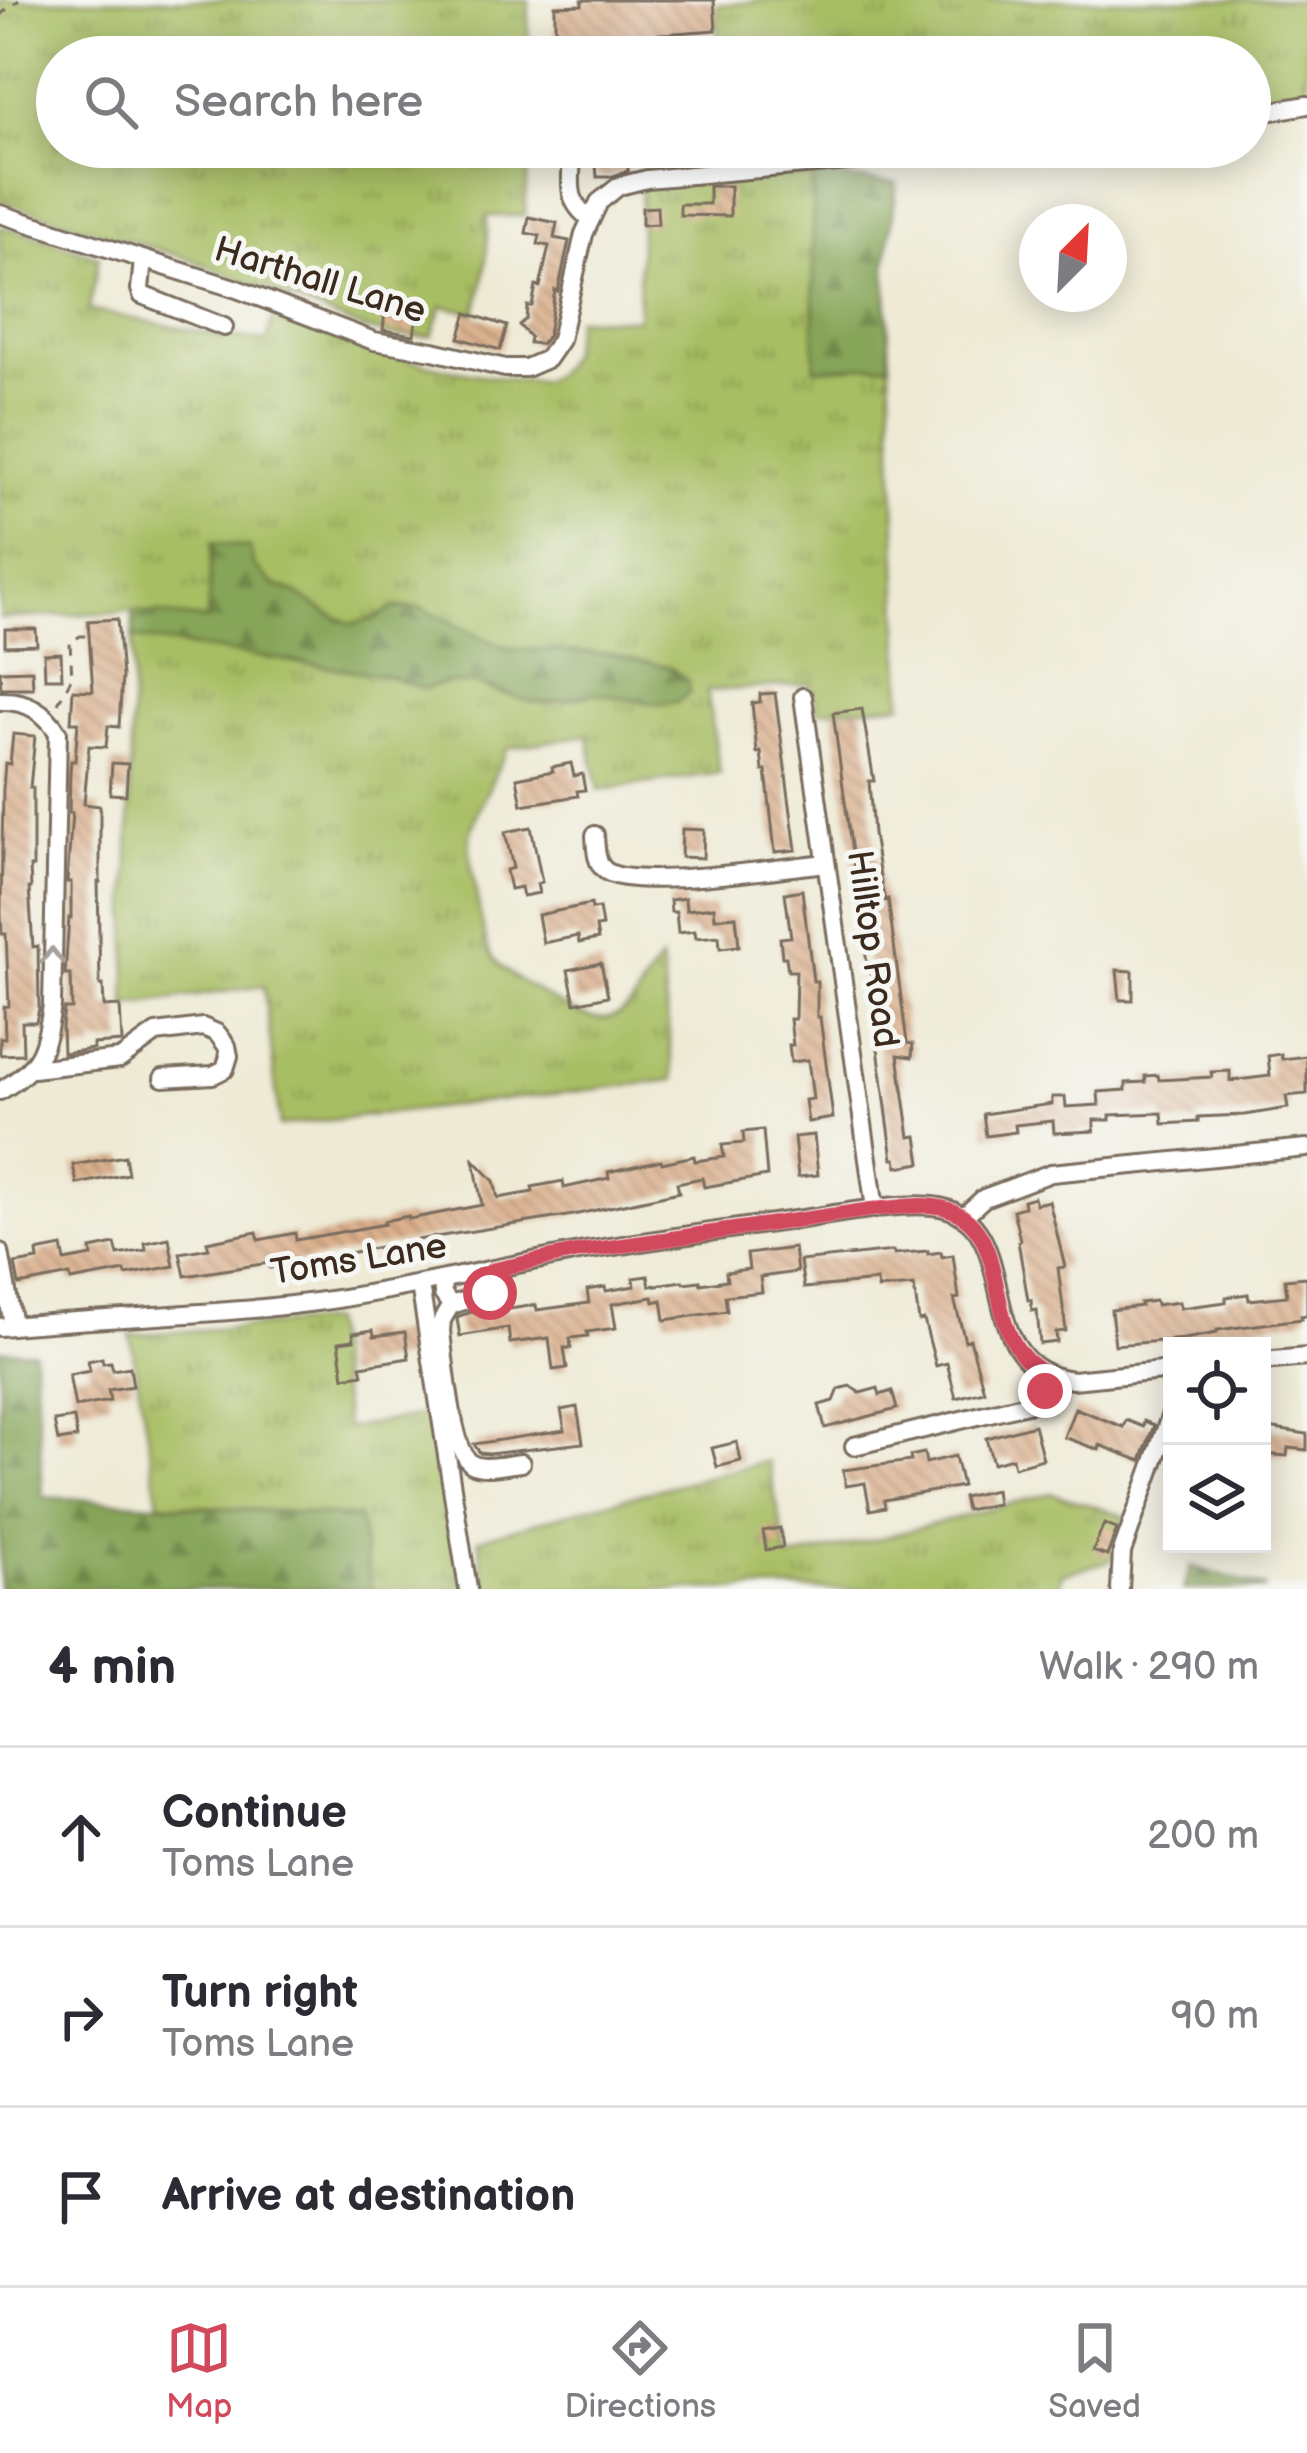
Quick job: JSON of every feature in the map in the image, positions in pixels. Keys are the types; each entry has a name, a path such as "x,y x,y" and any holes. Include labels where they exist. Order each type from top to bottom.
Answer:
{"street":[{"path":"1271,111 1307,105"},
{"path":"571,168 569,190 574,204 591,219 599,202 620,186 647,179 770,168"},
{"name":"Harthall Lane","path":"0,214 237,289 374,341 505,368 526,368 547,359 560,340 591,219"},
{"path":"143,260 142,296 224,327"},
{"name":"Hilltop Road","path":"803,697 875,1209"},
{"path":"4,701 20,702 47,717 58,733 52,1005 47,1040 33,1069"},
{"path":"595,835 600,864 607,872 630,877 681,878 826,863"},
{"path":"0,1090 33,1069 120,1059 156,1033 203,1027 218,1033 227,1046 225,1069 214,1075 163,1078"},
{"path":"1163,1371 1073,1380 1051,1376 1029,1363 1016,1347 1003,1312 988,1249 977,1229 963,1217 984,1198 1051,1173 1307,1148"},
{"name":"Toms Lane","path":"6,1326 259,1310 420,1285 577,1252 875,1209 933,1206 963,1217"},
{"path":"0,1252 6,1326"},
{"path":"492,1270 490,1293 451,1305 442,1320 454,1421 461,1449 478,1467 521,1463"},
{"path":"442,1280 443,1294 451,1305"},
{"path":"420,1285 468,1589"},
{"path":"1271,1359 1307,1357"},
{"path":"854,1446 1031,1403 1045,1391 1051,1376"},
{"path":"1120,1589 1121,1552 1163,1436"}],"path":[{"path":"0,15 19,0"},
{"path":"47,717 72,677 70,643 80,635 92,636"}],"green space":[{"path":"0,0 529,0 528,36 36,36 36,168 527,168 525,216 487,216 486,265 475,313 442,306 432,336 395,336 364,329 195,261 0,201"},
{"path":"774,0 1307,0 1307,96 1271,102 1271,36 718,36 718,5"},
{"path":"812,175 815,368 890,364 902,704 818,711 812,684 707,691 720,773 599,790 588,735 507,748 470,834 476,892 490,952 529,987 577,1013 600,1019 616,1016 631,1005 661,960 674,1080 280,1126 264,986 126,1006 133,638 385,675 423,689 447,682 477,684 548,703 596,693 658,704 678,702 689,692 611,654 514,649 421,608 383,613 352,624 274,585 253,565 250,548 213,543 207,620 133,611 0,619 0,227 99,256 89,310 267,341 274,310 324,334 403,359 542,382 564,363 576,318 638,319 641,184"},
{"path":"812,175 897,183 886,267 890,364 815,369"},
{"path":"212,543 250,548 253,565 274,585 352,624 394,607 421,608 514,649 611,654 669,667 688,681 689,692 678,702 658,704 596,693 530,702 477,684 447,683 423,689 385,675 133,638 133,611 207,620"},
{"path":"330,1321 346,1428 433,1413 463,1589 371,1589 358,1517 159,1503 130,1335"},
{"path":"0,1350 34,1351 43,1497 359,1517 371,1589 0,1589"},
{"path":"768,1461 788,1559 1051,1493 1125,1516 1110,1561 1061,1574 1060,1589 486,1589 478,1539"},
{"path":"1191,1566 1266,1589 1183,1589"}],"building":[{"path":"582,0 714,0 716,30 555,36 555,6 582,5"},
{"path":"596,168 628,168 610,177 597,177"},
{"path":"709,186 730,186 730,216 680,215 680,204 709,204"},
{"path":"657,207 658,224 642,225 642,208"},
{"path":"529,217 557,223 554,238 569,241 548,335 541,344 529,343 530,337 519,325 526,319 527,306 532,306 536,286 540,287 549,246 538,244 540,236 526,233"},
{"path":"385,311 417,316 414,335 383,330"},
{"path":"467,313 507,326 500,350 459,338"},
{"path":"117,619 122,676 119,727 108,726 106,747 89,746 84,804 100,806 100,985 104,1007 120,1006 122,1042 63,1053 64,1009 72,1009 71,975 65,975 71,918 71,882 67,882 70,772 78,722 71,722 73,690 93,691 88,621"},
{"path":"5,629 36,629 37,645 5,646"},
{"path":"61,653 62,678 45,678 44,654"},
{"path":"32,670 33,688 1,688 0,671"},
{"path":"775,693 796,850 775,852 752,703 760,702 760,694"},
{"path":"862,709 874,781 869,781 873,834 888,899 907,1043 913,1044 912,1057 898,1055 910,1137 917,1136 921,1163 898,1167 893,1159 833,713"},
{"path":"13,734 35,736 29,888 33,947 38,946 39,1008 36,1022 22,1022 23,1054 0,1055 4,1007 9,1006 1,912 3,789"},
{"path":"112,763 128,764 126,795 110,794"},
{"path":"571,763 574,776 582,774 585,790 577,791 578,796 522,805 517,778"},
{"path":"531,827 542,882 537,884 539,893 523,896 521,887 510,889 506,870 513,868 505,832"},
{"path":"682,829 704,830 703,858 681,857"},
{"path":"802,890 833,1118 808,1122 805,1100 813,1099 808,1060 791,1062 789,1045 793,1045 790,1019 795,1019 796,971 788,971 780,938 791,937 785,893"},
{"path":"685,898 686,910 714,907 715,918 736,916 739,946 720,948 719,936 696,938 695,931 678,933 670,900"},
{"path":"591,904 592,909 599,908 598,939 579,943 578,936 543,943 538,915"},
{"path":"601,963 608,996 575,1003 568,970"},
{"path":"1117,970 1133,971 1133,1000 1120,1000"},
{"path":"1281,1054 1282,1059 1307,1056 1307,1094 1286,1096 1288,1108 1163,1124 1162,1113 1110,1115 1110,1120 1094,1120 1094,1131 1054,1133 1053,1121 1015,1125 1016,1132 986,1136 983,1114 1052,1104 1052,1097 1065,1097 1066,1107 1099,1105 1098,1092 1126,1090 1126,1083 1146,1082 1145,1076 1158,1075 1159,1080 1212,1077 1211,1072 1230,1071 1230,1081 1270,1076 1268,1056"},
{"path":"763,1130 767,1176 704,1187 702,1178 677,1183 679,1192 573,1215 270,1268 269,1263 185,1276 180,1253 209,1248 207,1242 257,1232 259,1240 295,1233 296,1240 482,1205 474,1160 494,1181 498,1198 563,1181 564,1188 609,1178 608,1172 661,1160 724,1157 722,1145 744,1143 743,1132"},
{"path":"814,1135 818,1175 798,1177 794,1137"},
{"path":"125,1156 128,1174 77,1184 73,1165"},
{"path":"1034,1197 1036,1204 1049,1201 1065,1267 1058,1268 1066,1331 1056,1332 1057,1342 1040,1344 1037,1310 1032,1311 1028,1300 1013,1210"},
{"path":"169,1238 174,1266 71,1281 70,1275 19,1285 15,1264 38,1260 37,1252 62,1247 65,1261 92,1256 91,1249 115,1244 118,1255 146,1250 145,1243"},
{"path":"794,1248 797,1272 760,1277 762,1292 725,1296 727,1311 665,1320 662,1300 654,1302 653,1297 612,1304 616,1328 570,1338 571,1348 564,1348 567,1368 553,1370 549,1338 510,1343 508,1328 460,1336 457,1319 472,1312 503,1306 503,1310 536,1305 537,1310 589,1303 587,1290 635,1286 633,1278 648,1276 650,1286 727,1280 726,1272 749,1269 747,1254"},
{"path":"893,1251 953,1255 959,1298 954,1299 984,1391 956,1398 947,1363 936,1366 924,1320 919,1321 914,1286 878,1289 877,1281 804,1288 800,1261"},
{"path":"1307,1277 1307,1315 1302,1319 1115,1345 1111,1310 1155,1301 1156,1305 1179,1302 1180,1308 1248,1294 1249,1300 1287,1296 1285,1279"},
{"path":"373,1330 374,1336 405,1332 409,1358 361,1366 363,1374 344,1377 339,1342 354,1340 353,1333"},
{"path":"102,1358 103,1363 111,1362 113,1370 130,1367 133,1386 108,1390 110,1401 75,1407 69,1375 90,1371 88,1361"},
{"path":"850,1386 860,1393 878,1388 880,1395 892,1391 897,1409 825,1428 819,1405 834,1401 839,1389"},
{"path":"577,1407 583,1443 489,1454 480,1453 474,1444 565,1430 561,1410"},
{"path":"1075,1408 1123,1427 1126,1420 1143,1427 1144,1421 1154,1425 1141,1461 1064,1437"},
{"path":"74,1418 77,1438 58,1441 54,1421"},
{"path":"1034,1425 1043,1459 1014,1467 1012,1458 993,1463 986,1438"},
{"path":"1271,1428 1307,1434 1307,1450 1288,1448 1287,1456 1271,1455"},
{"path":"737,1442 741,1461 717,1467 712,1448"},
{"path":"924,1453 926,1463 955,1456 962,1486 884,1500 885,1507 870,1510 865,1483 846,1486 843,1470 911,1461 910,1456"},
{"path":"995,1490 997,1504 966,1510 963,1497"},
{"path":"1104,1524 1117,1529 1107,1556 1093,1551"},
{"path":"780,1528 783,1547 766,1550 763,1531"}],"route":[{"path":"490,1293 492,1270 577,1252 875,1209 944,1208 971,1223 982,1238 1012,1339 1029,1363 1051,1376 1045,1391"}]}
